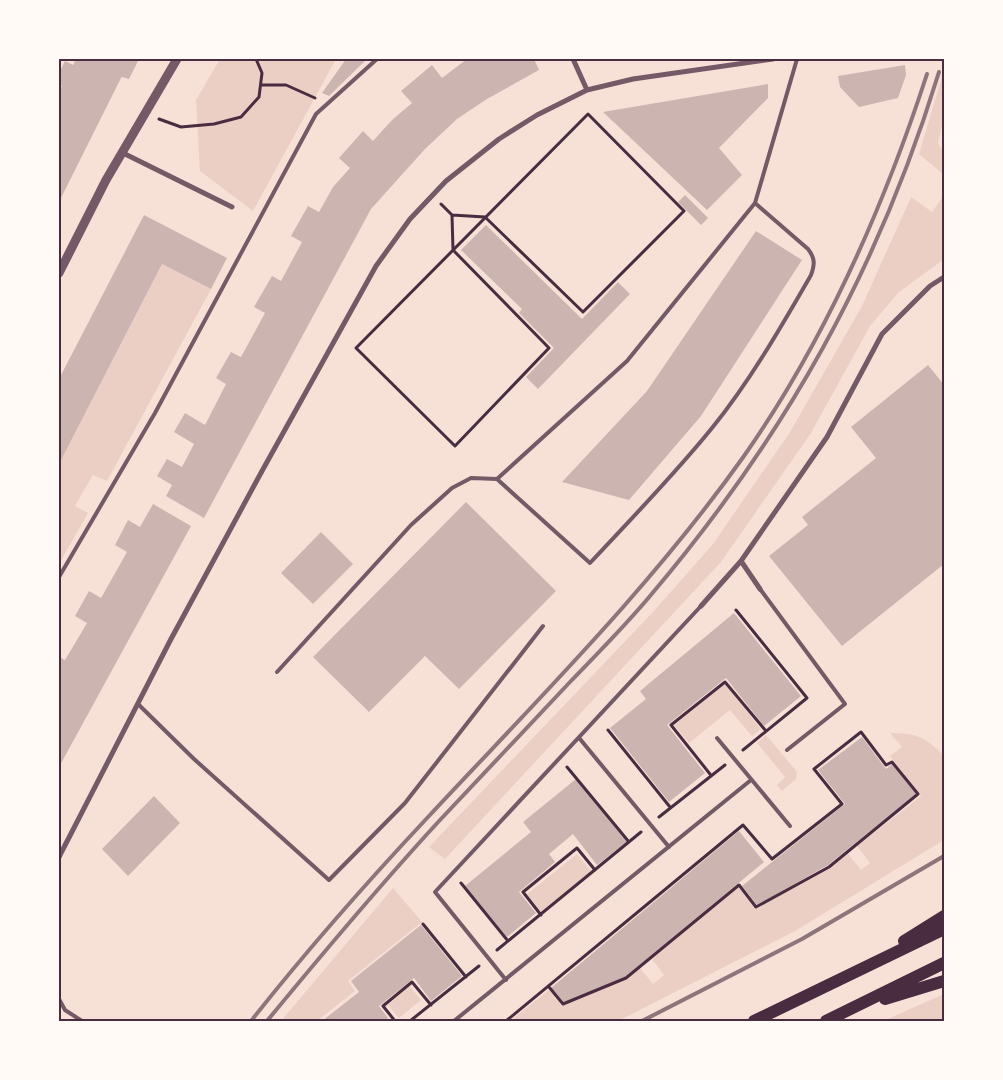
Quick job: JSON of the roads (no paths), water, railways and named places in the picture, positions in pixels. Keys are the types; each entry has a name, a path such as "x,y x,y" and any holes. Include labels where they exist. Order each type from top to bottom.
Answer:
{"main road":[{"path":"846,977 944,916"},
{"path":"754,1021 944,930"},
{"path":"826,1021 944,963"},
{"path":"844,1012 944,981"}],"street":[{"path":"59,273 62,260 177,59"},
{"path":"573,59 587,90"},
{"path":"59,857 262,471 376,266 410,219 432,195 469,162 499,139 537,115 587,90 633,79 773,59"},
{"path":"123,153 232,207"},
{"path":"701,606 741,561 828,437 882,334 930,286 944,277"},
{"path":"741,561 760,589"}],"lane":[{"path":"59,576 155,413 316,114 377,59"},
{"path":"497,479 627,361 755,203 798,59"},
{"path":"276,672 411,525 452,488 471,478 497,479 590,563 672,475 713,427 755,367 811,275 815,264 808,248 755,203"},
{"path":"760,589 845,704 787,750"},
{"path":"506,980 435,892 580,739 701,606"},
{"path":"138,704 194,759 329,880 405,803 543,626"},
{"path":"717,738 790,826"},
{"path":"580,739 669,847"},
{"path":"454,1021 751,780"},
{"path":"59,999 65,1010 82,1021"}],"railway":[{"path":"267,1021 352,919 418,845 640,607 699,536 744,475 785,413 822,349 856,283 887,215 915,145 939,72"},
{"path":"251,1021 360,891 632,597 671,551 744,456 774,412 801,366 850,272 891,174 927,74"},
{"path":"642,1021 802,939 944,856"}]}
